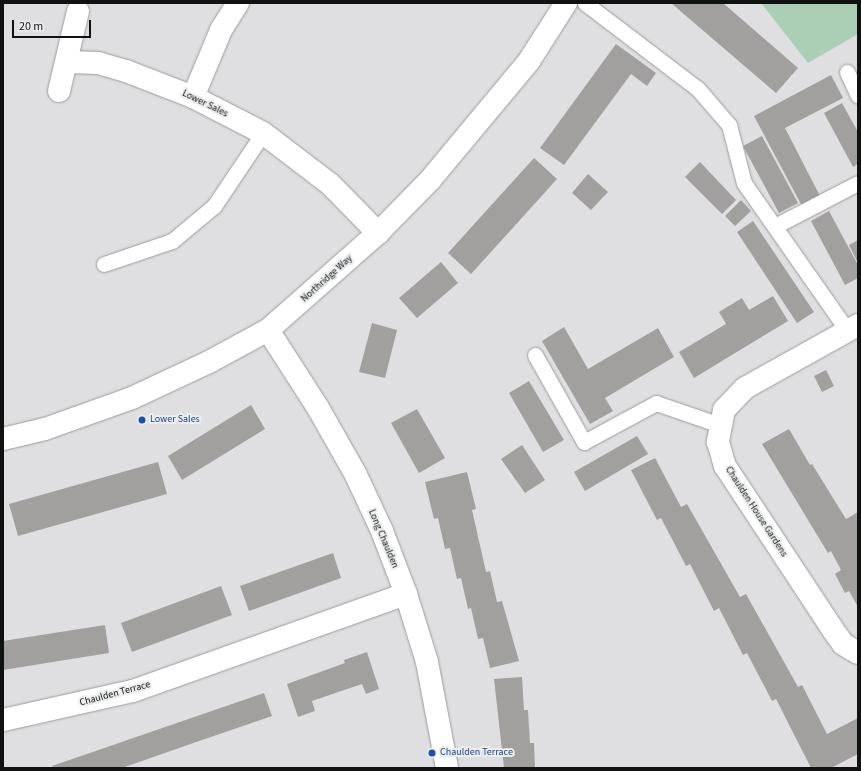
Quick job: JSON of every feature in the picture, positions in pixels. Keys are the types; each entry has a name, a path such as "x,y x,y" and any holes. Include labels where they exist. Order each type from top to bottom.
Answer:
{"street":[{"path":"193,98 221,30 238,3"},
{"name":"Northridge Way","path":"3,439 45,429 132,398 208,362 268,330 378,233 430,180 488,113 529,61 566,3"},
{"path":"59,91 78,11"},
{"name":"Lower Sales","path":"67,62 98,63 193,98 263,133 330,184 378,233"},
{"name":"Chaulden House Gardens","path":"853,328 745,388 724,410 718,442 725,466 833,630 843,644 858,653"},
{"name":"Long Chaulden","path":"268,330 355,473 406,594 427,662 447,768"},
{"name":"Chaulden Terrace","path":"3,720 133,691 406,594"}],"lane":[{"path":"585,3 698,88 729,125 744,183 853,328"},
{"path":"847,72 858,96"},
{"path":"104,264 172,241 214,206 263,133"},
{"path":"775,226 858,183"},
{"path":"535,355 584,442 656,403 720,425"}],"green space":[{"path":"761,3 858,3 858,34 808,63"}],"building":[{"path":"671,3 723,3 798,68 776,93"},
{"path":"616,44 656,73 647,86 631,74 564,165 540,148"},
{"path":"831,75 843,98 785,128 820,196 802,206 754,116"},
{"path":"842,103 858,132 858,164 853,167 824,113"},
{"path":"762,136 798,203 779,213 743,146"},
{"path":"534,158 557,179 471,274 448,253"},
{"path":"700,162 736,200 722,214 685,177"},
{"path":"588,174 608,192 591,210 572,193"},
{"path":"741,200 751,211 735,226 725,216"},
{"path":"829,211 858,265 858,278 845,285 811,221"},
{"path":"753,221 814,312 797,323 737,232"},
{"path":"858,240 858,263 849,245"},
{"path":"441,262 458,283 417,318 399,298"},
{"path":"773,296 788,321 694,378 679,352 726,324 719,312 742,298 749,310"},
{"path":"372,323 397,330 385,378 359,372"},
{"path":"564,327 588,369 658,328 674,357 605,398 613,411 590,424 542,341"},
{"path":"826,370 834,386 822,392 814,376"},
{"path":"529,381 564,440 543,452 509,393"},
{"path":"251,405 265,429 182,480 168,456"},
{"path":"417,409 445,458 419,473 391,423"},
{"path":"789,429 810,465 812,464 846,519 858,512 858,607 849,591 845,593 835,574 841,570 831,551 828,553 762,444"},
{"path":"637,436 648,454 585,491 574,472"},
{"path":"522,445 545,480 525,493 501,459"},
{"path":"655,458 681,507 687,504 740,597 746,594 798,687 802,685 827,734 858,718 858,754 831,768 811,768 776,699 772,701 747,653 743,655 719,608 714,611 690,564 686,566 661,518 657,520 631,470"},
{"path":"158,462 167,494 18,536 9,504"},
{"path":"467,472 476,509 472,510 486,572 490,571 497,602 502,601 519,661 490,668 483,638 478,639 471,608 468,609 461,578 457,579 450,548 445,549 438,518 434,519 425,482"},
{"path":"333,553 341,578 249,611 240,586"},
{"path":"221,586 232,615 132,652 121,623"},
{"path":"105,625 109,653 3,670 3,641"},
{"path":"367,652 379,689 366,694 362,684 312,701 315,711 298,717 287,684 345,663 344,660"},
{"path":"522,677 524,710 528,710 530,743 534,743 535,768 504,768 494,679"},
{"path":"264,693 272,716 122,768 53,768 52,766"}],"place":[{"name":"Lower Sales","path":"142,420"},
{"name":"Chaulden Terrace","path":"432,753"}]}
